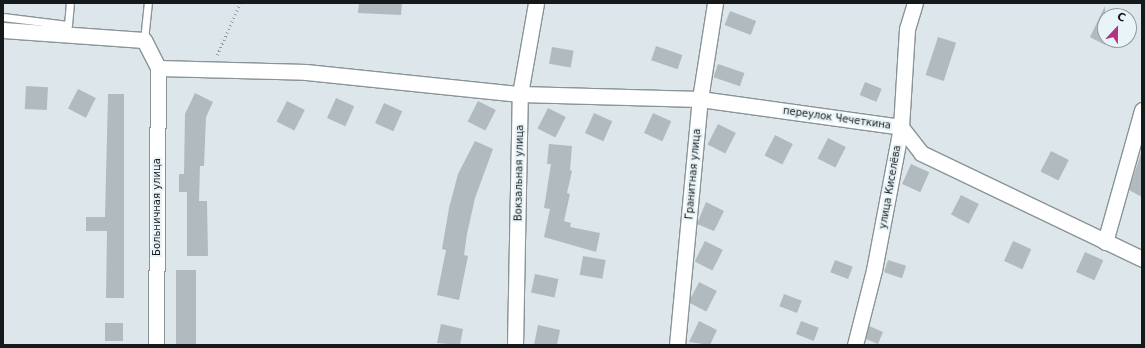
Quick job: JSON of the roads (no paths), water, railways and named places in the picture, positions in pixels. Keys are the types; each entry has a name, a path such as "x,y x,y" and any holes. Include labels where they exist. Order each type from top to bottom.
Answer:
{"street":[{"name":"Вокзальная улица","path":"515,345 520,94 536,3"},
{"name":"Гранитная улица","path":"677,345 700,98 715,3"},
{"name":"улица Киселёва","path":"855,345 874,270 901,127 908,30 916,3"},
{"path":"3,30 144,40 158,68"},
{"name":"переулок Чечеткина","path":"158,68 306,72 520,94 700,98 901,127 921,153 1142,259"},
{"name":"Больничная улица","path":"156,345 158,68"},
{"path":"1105,242 1142,110"}],"lane":[{"path":"3,18 68,25 70,3"},
{"path":"144,40 148,3"}]}
